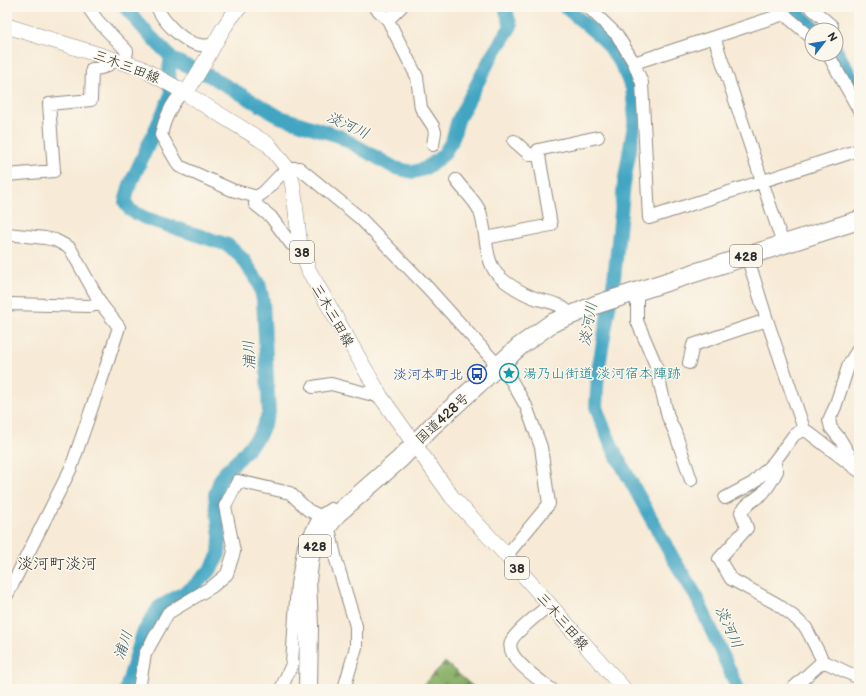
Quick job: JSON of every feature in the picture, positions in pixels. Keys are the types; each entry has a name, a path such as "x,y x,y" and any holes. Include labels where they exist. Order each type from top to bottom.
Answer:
{"highway":[{"name":"国道428号","path":"308,689 309,626 307,581 310,556 328,518 400,459 414,444 520,346 552,324 598,304 859,220"}],"main road":[{"path":"184,90 234,13 240,7"},
{"name":"三木三田線","path":"7,26 141,68 184,90 268,145 288,168 294,194 300,246 308,271 381,397 452,497 624,689"}],"street":[{"path":"7,175 54,171 49,104 91,100 92,69 108,67 120,61 127,51 97,20 88,7"},
{"path":"156,7 172,30 185,39 211,50"},
{"path":"376,7 388,20 416,77 421,108 433,126 435,132 434,145"},
{"path":"388,20 401,7"},
{"path":"588,7 617,34 634,63 642,83 649,218 859,150"},
{"path":"810,7 825,22"},
{"path":"634,63 714,37 779,11 804,31"},
{"path":"714,37 783,244"},
{"path":"832,62 859,110"},
{"path":"184,90 175,99 162,128 161,135 179,166 232,190 257,197"},
{"path":"486,238 551,225 538,150 598,137"},
{"path":"514,142 530,155 539,155"},
{"path":"300,246 291,244 270,217 255,204 257,197 288,168 299,168 360,218 512,380 526,406 541,447 549,504 506,556"},
{"path":"456,180 480,211 490,261 498,275 523,293 538,299 558,304 566,310 570,316"},
{"path":"7,234 55,240 70,248 101,304 119,327 71,468 7,595"},
{"path":"747,256 804,429 856,469"},
{"path":"635,292 637,321 655,363 668,417 675,432 691,480"},
{"path":"7,305 89,306 101,304"},
{"path":"689,363 693,345 767,320"},
{"path":"856,469 845,446 831,428 829,420 835,407 849,364 859,348"},
{"path":"312,387 331,384 381,397"},
{"path":"725,498 753,483 774,462 794,435 804,429"},
{"path":"774,462 777,472 770,484 762,494 747,504 741,512 747,528 719,559 731,579 777,604 806,628 823,661 859,678"},
{"path":"139,689 145,654 168,613 213,586 227,574 234,552 225,506 238,481 290,493 308,510 328,518"},
{"path":"281,689 292,664 297,584 304,546 328,518"},
{"path":"328,518 336,560 356,626 356,646 344,689"},
{"path":"549,605 515,636 511,642 510,651 517,661 551,689"},
{"path":"792,689 823,661"}],"green space":[{"path":"445,662 476,689 419,689"}],"waterway":[{"name":"淡河川","path":"125,7 149,35 174,60 208,75 280,117 339,136 395,168 413,172 424,169 433,163 443,155 452,141 458,120 491,57 511,26 506,11 509,7"},
{"name":"淡河川","path":"565,7 604,40 620,62 632,88 635,119 624,184 614,279 598,371 596,407 614,451 674,560 695,594 738,689"},
{"path":"789,7 807,22"},
{"name":"浦川","path":"126,689 143,633 159,607 192,588 211,569 219,554 220,536 215,495 220,480 226,471 241,457 260,434 269,413 263,300 259,283 243,259 228,245 145,218 130,210 125,202 129,187 171,95 169,70 172,58"},
{"path":"843,62 859,91"}],"place":[{"name":"湯乃山街道 淡河宿本陣跡","path":"509,373"},
{"name":"淡河本町北","path":"477,374"}],"district":[{"name":"淡河町淡河","path":"57,563"}]}
